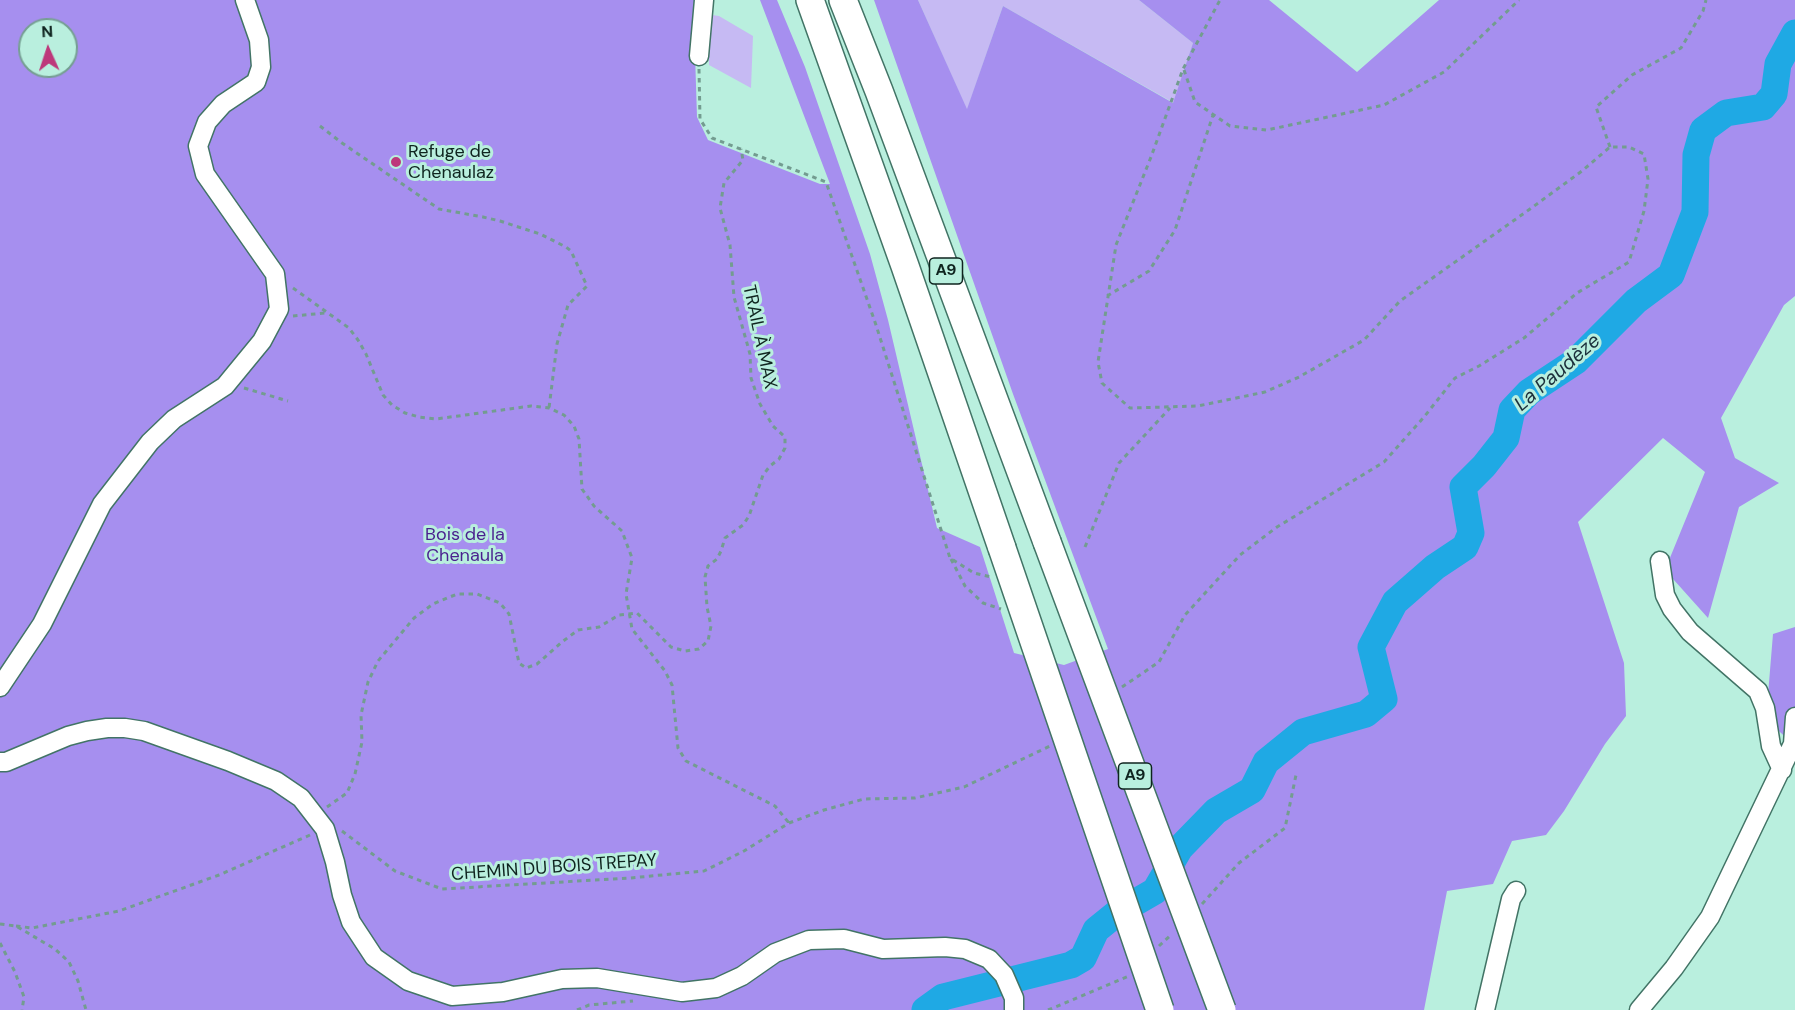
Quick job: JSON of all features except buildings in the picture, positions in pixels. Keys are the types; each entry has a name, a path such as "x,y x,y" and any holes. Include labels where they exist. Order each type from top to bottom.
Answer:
{"highway":[{"name":"A9","path":"810,0 905,266 1160,1010"},
{"name":"A9","path":"843,0 1222,1010"}],"street":[{"path":"0,687 42,624 102,504 150,442 174,419 228,383 262,341 279,309 275,274 205,174 198,146 207,122 223,104 256,82 261,67 259,40 245,0"},
{"path":"699,56 704,0"},
{"path":"1660,561 1665,595 1672,609 1690,632 1758,691 1765,708 1771,746 1782,770"},
{"path":"1639,1010 1674,968 1710,917 1782,770 1793,744 1795,717"},
{"path":"0,762 6,762 68,736 107,728 144,731 228,760 276,781 302,798 325,829 351,922 374,957 408,981 452,996 503,992 562,978 597,978 682,992 716,988 742,976 775,953 809,940 844,939 883,949 965,948 989,959 1004,975 1014,1004"},
{"path":"1485,1010 1511,899 1516,891"}],"path":[{"path":"1116,693 1125,684 1159,662 1185,615 1240,555 1277,527 1384,462 1455,378 1524,338 1577,293 1629,262 1644,211 1648,179 1644,154 1629,147 1610,147 1582,171 1400,301 1364,340 1299,377 1265,392 1198,406 1130,408 1102,383 1098,362 1116,245 1183,69 1220,0"},
{"path":"1183,69 1195,102 1230,126 1267,130 1384,105 1444,72 1519,0"},
{"path":"1610,147 1596,107 1632,75 1681,48 1703,11 1706,0"},
{"path":"699,56 700,119 712,138 826,182 876,325 950,558 974,573 992,577"},
{"path":"1107,296 1149,271 1175,230 1213,115"},
{"path":"320,126 439,210 483,216 540,234 571,251 587,286 568,305 557,344 549,408"},
{"name":"TRAIL À MAX","path":"629,614 637,613 671,647 685,651 699,649 708,641 711,626 705,577 708,566 717,559 722,551 725,538 743,525 749,516 763,475 779,459 785,448 785,437 773,426 760,404 751,378 750,354 734,297 730,245 720,208 724,183 743,160 741,149"},
{"path":"275,274 349,328 358,340 383,395 392,405 405,413 436,418 531,406 549,408 564,416 574,426 579,439 582,489 594,506 622,531 632,558 626,594 632,629 665,671 672,685 678,748 686,761 775,806 789,822"},
{"path":"275,318 327,313"},
{"path":"228,383 288,401"},
{"path":"1085,547 1119,463 1172,407"},
{"path":"312,812 326,808 347,793 356,774 362,742 361,715 368,682 378,661 414,618 433,604 457,594 477,594 500,603 509,614 519,663 526,668 537,664 578,630 599,627 619,615 629,614"},
{"name":"CHEMIN DU BOIS TREPAY","path":"325,829 342,831 395,872 442,889 630,878 704,871 744,852 789,822 864,799 915,798 963,787 1051,746"},
{"path":"0,924 32,928 119,911 219,875 325,829"},
{"path":"16,926 55,949 69,962 78,981 86,1010"},
{"path":"0,943 15,972 24,997 22,1010"}],"shaded area":[{"path":"918,0 1139,0 1193,43 1174,103 1003,6 967,110"},
{"path":"712,15 719,16 753,36 751,88 709,65 709,31"}],"green space":[{"name":"Bois de la Chenaula","path":"0,0 700,0 695,54 697,117 708,140 820,184 830,184 760,0 777,0 805,67 870,254 888,320 937,528 980,547 1014,653 1064,665 1108,649 1013,394 874,0 918,0 967,109 1003,6 1173,103 1193,43 1139,0 1269,0 1357,72 1439,0 1795,0 1795,296 1784,305 1721,418 1735,458 1779,483 1739,507 1708,618 1665,570 1705,472 1663,438 1578,522 1624,663 1626,716 1605,744 1564,811 1546,835 1512,841 1493,884 1447,891 1424,1010 0,1010"},
{"path":"1795,627 1795,746 1766,719 1773,634"}],"waterway":[{"name":"La Paudèze","path":"925,1010 943,997 1071,965 1083,958 1096,930 1117,913 1155,891 1180,848 1216,811 1252,790 1266,762 1303,732 1366,714 1384,699 1371,647 1395,602 1435,567 1465,547 1471,533 1463,487 1484,466 1506,438 1512,410 1529,392 1576,361 1636,301 1671,275 1695,212 1696,155 1703,130 1726,113 1763,107 1774,94 1778,64 1795,33"}],"place":[{"name":"Refuge de Chenaulaz","path":"396,162"}]}
